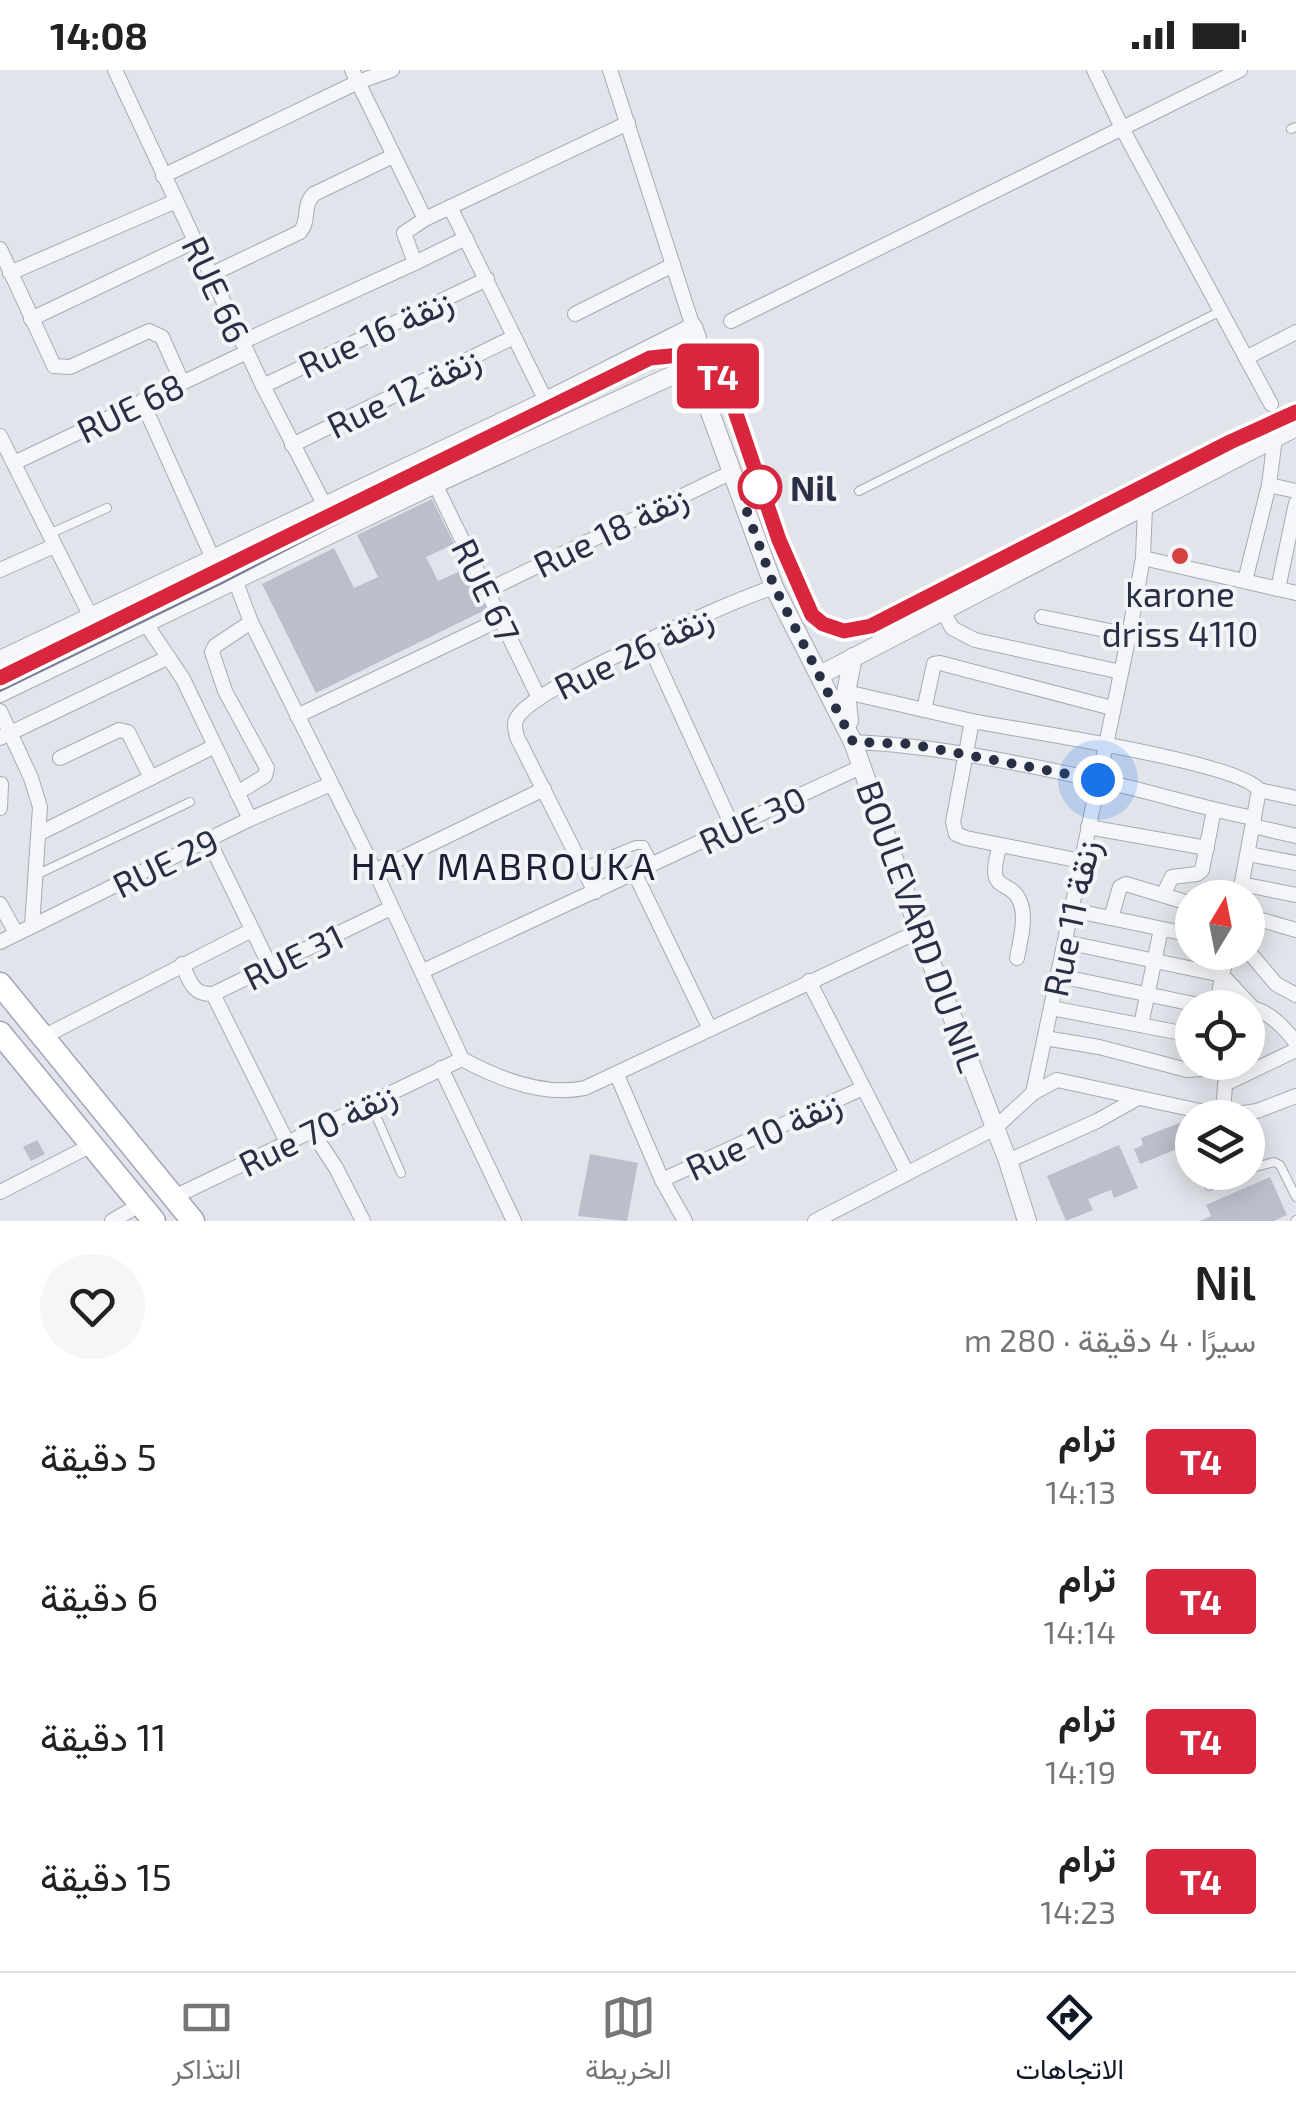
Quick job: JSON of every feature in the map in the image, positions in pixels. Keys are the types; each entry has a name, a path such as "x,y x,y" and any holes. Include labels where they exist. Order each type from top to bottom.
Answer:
{"main road":[{"path":"0,984 193,1221"},
{"path":"0,1034 148,1213"}],"street":[{"name":"RUE 66","path":"114,70 262,386 325,506"},
{"path":"163,176 355,76 392,70"},
{"name":"BOULEVARD DU NIL","path":"610,70 697,338 696,374 774,586 853,742 1027,1221"},
{"path":"1094,70 1271,404"},
{"path":"732,321 1240,70"},
{"path":"355,76 424,220"},
{"path":"415,263 404,233 450,207 628,123"},
{"path":"210,275 300,232 306,222 307,204 314,194 393,156"},
{"path":"10,273 176,202"},
{"name":"Rue 12 زنقة","path":"450,207 546,400"},
{"name":"RUE 68","path":"14,463 466,238"},
{"path":"31,319 195,242"},
{"path":"0,249 54,366 61,368 149,332 162,337 182,382"},
{"path":"575,314 673,265"},
{"name":"Rue 16 زنقة","path":"262,386 487,279"},
{"path":"0,659 693,327"},
{"path":"1246,358 1296,332"},
{"name":"Rue 12 زنقة","path":"292,445 514,338"},
{"path":"0,693 656,382 696,374"},
{"path":"142,402 213,559"},
{"path":"820,675 1296,427"},
{"path":"0,436 91,617"},
{"path":"1245,581 1269,485 1274,438"},
{"name":"Rue 18 زنقة","path":"488,590 732,472"},
{"name":"RUE 67","path":"435,484 538,696"},
{"path":"1269,485 1296,490"},
{"path":"1278,589 1296,504"},
{"name":"Rue 11 زنقة","path":"1033,1093 1129,635 1143,558 1145,507"},
{"path":"0,551 4,568 51,540"},
{"path":"1143,558 1296,593"},
{"path":"235,580 250,622 375,871 462,1059 493,1073 558,1092 585,1088 919,931"},
{"name":"Rue 26 زنقة","path":"544,789 517,737 515,721 538,696 774,586"},
{"path":"943,611 952,628 975,640 1121,672"},
{"path":"1042,618 1129,635"},
{"path":"297,716 501,619"},
{"path":"238,793 265,776 267,768 225,691 212,652 250,622"},
{"path":"146,624 183,680 250,820"},
{"path":"648,642 733,828"},
{"path":"853,657 846,692 853,742 910,744 1098,780 1296,836"},
{"path":"4,735 167,658"},
{"path":"924,710 934,664 940,663 1112,708"},
{"path":"846,692 1229,772 1250,780 1259,790 1296,798"},
{"path":"0,711 4,735 36,791 40,806 32,926"},
{"path":"972,721 954,830 960,836 1081,861"},
{"path":"60,758 118,730 128,732 150,778"},
{"path":"40,833 214,746"},
{"name":"RUE 30","path":"422,971 862,766"},
{"path":"0,808 1,784"},
{"name":"RUE 29","path":"0,942 331,784"},
{"path":"375,871 544,789 594,892"},
{"path":"1242,880 1259,790"},
{"path":"1163,895 1172,877 1200,873 1214,810"},
{"path":"1088,827 1206,848"},
{"path":"209,840 270,966"},
{"path":"1000,845 992,870 996,880 1017,896 1022,908 1017,958"},
{"path":"1248,854 1296,863"},
{"path":"635,874 710,1029"},
{"path":"1111,918 1123,884 1175,899"},
{"path":"1265,893 1296,895"},
{"path":"0,904 16,933"},
{"name":"RUE 31","path":"182,964 194,989 212,994 391,908"},
{"path":"1072,910 1175,932"},
{"path":"1265,921 1296,930"},
{"path":"43,1037 252,930"},
{"path":"1141,1024 1162,930"},
{"path":"1065,942 1222,975 1235,990"},
{"path":"1219,990 1223,970"},
{"path":"1264,970 1276,984 1296,995"},
{"path":"1058,976 1175,998"},
{"path":"809,982 907,1173"},
{"path":"212,994 287,1142"},
{"path":"1051,1008 1175,1031"},
{"path":"1222,1100 1225,1084 1296,1047 1277,1022 1265,1016"},
{"path":"1045,1038 1175,1067"},
{"name":"Rue 70 زنقة","path":"174,1197 462,1059"},
{"path":"441,1068 514,1221"},
{"path":"617,1075 683,1220"},
{"path":"815,1221 839,1215 907,1173 995,1128 1033,1093 1057,1080 1175,1106"},
{"path":"1221,1080 1225,1084"},
{"name":"Rue 10 زنقة","path":"662,1180 863,1088"},
{"path":"1265,1108 1296,1096"},
{"path":"1008,1161 1138,1098"},
{"path":"311,1130 336,1168 362,1221"},
{"path":"0,1192 90,1146"},
{"path":"112,1221 148,1213"}],"lane":[{"path":"859,490 1221,310"},
{"path":"51,540 108,508"},
{"path":"36,875 190,802"},
{"path":"582,867 636,845 644,845 654,865"},
{"path":"370,1102 401,1174"},
{"path":"1265,1164 1274,1162 1280,1166 1296,1197"}],"building":[{"path":"432,499 454,544 426,557 438,581 467,568 487,609 316,693 262,584 334,548 354,588 378,577 357,535"},
{"path":"1175,1125 1175,1150 1140,1164 1134,1149 1143,1145 1141,1138"},
{"path":"37,1140 45,1154 31,1161 23,1147"},
{"path":"1119,1145 1138,1188 1114,1198 1111,1190 1088,1199 1093,1210 1066,1221 1047,1176"},
{"path":"590,1154 638,1163 627,1221 578,1216"},
{"path":"1270,1177 1287,1215 1274,1221 1200,1221 1211,1216 1206,1205 1240,1190 1265,1190 1265,1179"}],"tram line":[{"name":"T4","path":"0,678 650,358 680,355 705,364 719,377 732,402 779,540 806,604 816,620 852,632 871,626 1296,412"},
{"path":"0,691 656,363 696,368 715,387 804,615 832,634 850,637 882,628 1296,417"}],"place":[{"name":"Nil","path":"760,487"},
{"name":"karone driss 4110","path":"1180,556"}],"district":[{"name":"HAY MABROUKA","path":"504,865"}],"route":[{"path":"760,487 742,498 774,586 853,742 910,744 1098,780"}]}
